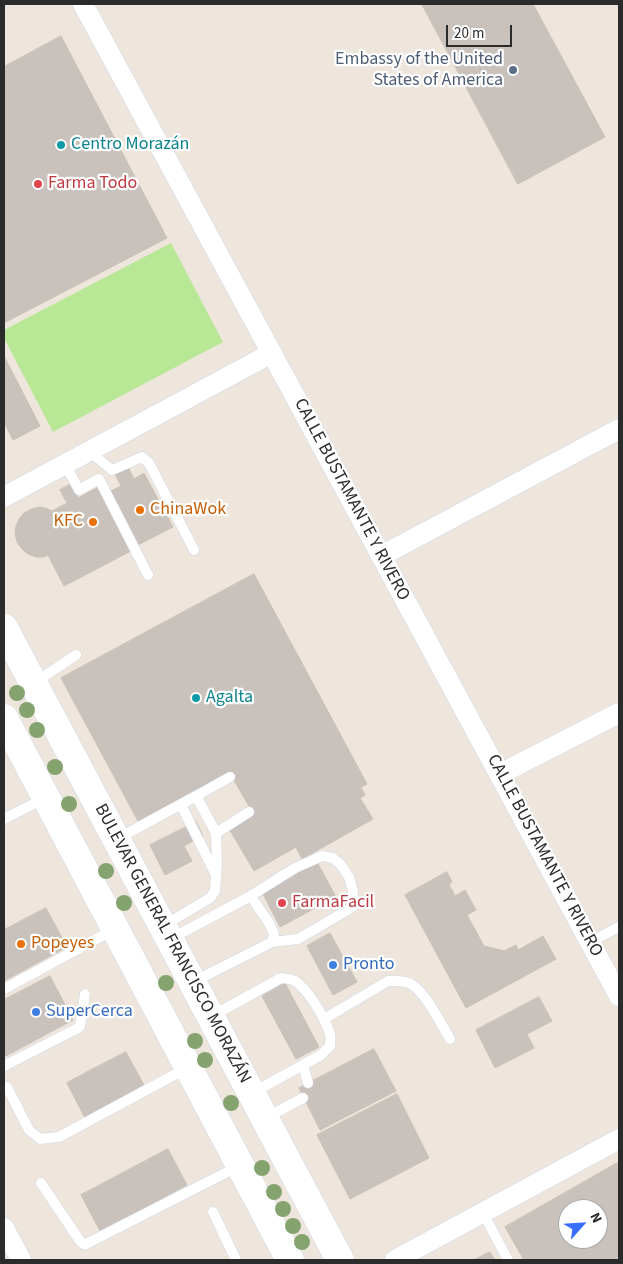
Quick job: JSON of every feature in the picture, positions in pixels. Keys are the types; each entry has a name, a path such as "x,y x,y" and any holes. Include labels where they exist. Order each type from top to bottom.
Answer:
{"main road":[{"name":"BULEVAR GENERAL FRANCISCO MORAZÁN","path":"4,628 340,1260"},
{"path":"4,718 290,1260"}],"street":[{"name":"CALLE BUSTAMANTE Y RIVERO","path":"83,4 619,996"},
{"path":"4,497 272,353"},
{"path":"381,556 619,429"},
{"path":"500,774 619,713"},
{"path":"395,1260 619,1140"},
{"path":"4,1228 21,1260"}],"lane":[{"path":"89,451 112,470 142,457 145,459 149,463 194,550"},
{"path":"65,464 78,490 99,479 148,575"},
{"path":"34,684 76,655"},
{"path":"116,840 230,776"},
{"path":"166,933 210,898 215,891 217,864 216,832 196,796"},
{"path":"4,819 46,798"},
{"path":"181,805 216,876"},
{"path":"216,832 249,812"},
{"path":"166,933 247,898 295,868 322,856 333,858 341,865 349,877 353,891 351,908 298,939 272,942 192,983"},
{"path":"247,898 252,898 269,923 274,934 272,942"},
{"path":"590,942 619,927"},
{"path":"4,989 115,929"},
{"path":"210,1016 281,978 287,978 297,982 302,987 324,1019 330,1035 330,1046 321,1055 252,1093"},
{"path":"324,1019 382,984 388,981 398,981 410,983 422,993 450,1039"},
{"path":"4,1066 78,1028 80,1026 85,994"},
{"path":"302,1065 308,1083"},
{"path":"7,1087 29,1130 40,1140 59,1137 188,1067"},
{"path":"265,1118 303,1098"},
{"path":"41,1182 80,1241 86,1244 240,1165"},
{"path":"212,1212 236,1260"},
{"path":"483,1213 508,1260"}],"green space":[{"path":"171,243 223,342 53,432 4,338 4,330"}],"building":[{"name":"Embassy of the United States of America","path":"422,4 533,4 605,137 518,184"},
{"name":"Centro Morazán","path":"61,36 167,238 4,323 4,67"},
{"path":"4,356 40,426 13,440 4,422"},
{"name":"ChinaWok","path":"128,467 134,479 144,473 173,527 136,546 107,493 121,486 115,474"},
{"path":"71,484 78,498 100,486 133,550 64,586 48,555 36,557 28,554 17,542 15,534 19,519 24,513 40,507 52,511 67,503 60,490"},
{"name":"Agalta","path":"254,574 331,717 138,821 61,678"},
{"path":"331,717 367,784 361,787 365,795 360,798 373,819 302,859 296,847 254,871 228,827 253,813 229,772"},
{"path":"196,822 203,836 184,846 192,861 165,875 150,845"},
{"path":"317,862 336,897 280,927 262,892"},
{"path":"447,872 452,882 449,884 455,896 465,890 476,910 467,915 484,946 504,951 516,945 518,950 543,936 556,959 466,1008 405,895"},
{"path":"46,908 67,947 4,981 4,930"},
{"path":"330,933 357,982 333,995 307,946"},
{"path":"50,976 73,1020 6,1056 4,1052 4,1000"},
{"path":"285,983 319,1047 296,1059 262,996"},
{"path":"539,997 552,1021 527,1034 534,1048 495,1068 476,1030"},
{"path":"374,1049 396,1091 320,1130 299,1088"},
{"path":"126,1052 145,1087 111,1104 93,1069"},
{"path":"93,1069 111,1104 85,1118 67,1083"},
{"path":"397,1094 429,1158 350,1199 317,1135"},
{"path":"168,1149 187,1185 100,1231 81,1195"},
{"path":"619,1162 619,1260 524,1260 505,1227"},
{"path":"490,1252 495,1260 474,1260"}],"place":[{"name":"Embassy of the United States of America","path":"513,70"},
{"name":"Centro Morazán","path":"61,145"},
{"name":"Farma Todo","path":"38,184"},
{"name":"ChinaWok","path":"140,510"},
{"name":"KFC","path":"93,522"},
{"name":"Agalta","path":"196,698"},
{"name":"FarmaFacil","path":"282,903"},
{"name":"Popeyes","path":"21,944"},
{"name":"Pronto","path":"333,965"},
{"name":"SuperCerca","path":"36,1012"}]}
